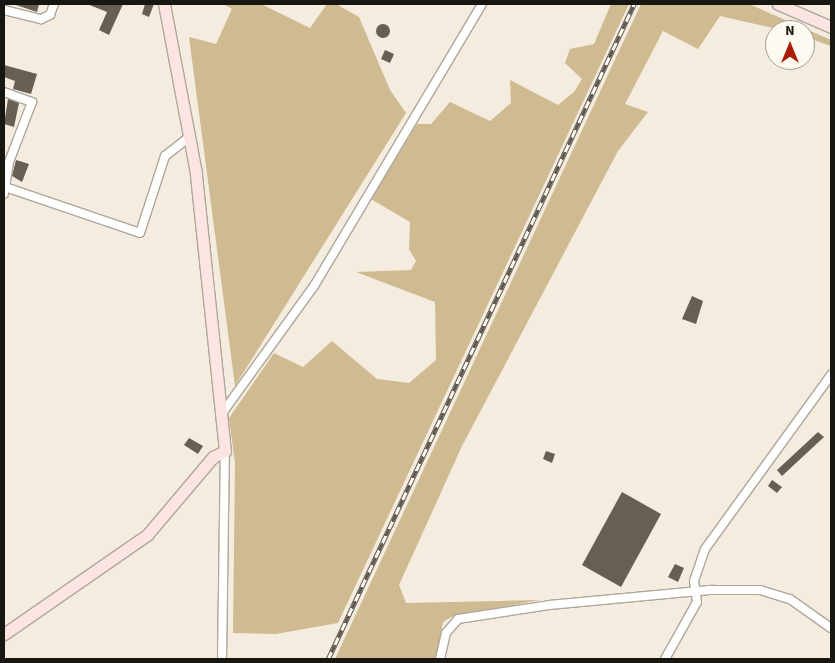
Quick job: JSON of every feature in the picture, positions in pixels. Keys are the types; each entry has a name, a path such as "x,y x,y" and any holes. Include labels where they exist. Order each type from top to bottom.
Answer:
{"street":[{"path":"4,10 40,19 50,15 54,4"},
{"path":"164,4 187,139 196,173 223,412 225,451 222,659"},
{"path":"223,412 314,286 482,4"},
{"path":"778,4 831,27"},
{"path":"4,92 32,102 7,161 6,191 140,233 165,156 187,139"},
{"path":"665,659 697,602 694,581 711,539 831,376"},
{"path":"4,634 147,535 213,457 225,451"},
{"path":"440,659 446,633 458,619 549,604 695,592 760,590 790,599 831,628"}],"shaded area":[{"path":"223,4 261,4 310,28 327,4 336,4 359,17 390,90 406,113 235,386 189,37 216,44 232,9"},
{"path":"611,4 629,4 338,623 276,634 233,633 235,463 229,418 274,353 303,367 332,341 377,379 409,383 436,360 435,302 356,272 411,270 416,261 409,249 410,222 371,199 417,124 431,124 450,102 490,121 511,103 510,80 558,105 574,92 582,79 565,63 570,49 594,44"},
{"path":"641,4 749,4 785,20 765,20 765,26 720,16 698,49 663,31 625,104 648,112 618,151 462,446 399,585 406,603 540,600 451,617 443,622 436,659 335,659"},
{"path":"815,33 831,40 831,46 815,40"}],"building":[{"path":"13,4 39,4 37,12"},
{"path":"87,4 123,4 109,35 99,30 107,12"},
{"path":"145,4 154,4 149,17 142,14"},
{"path":"383,24 388,26 390,31 388,36 383,38 378,36 376,31 378,26"},
{"path":"385,50 394,54 390,63 381,59"},
{"path":"4,65 37,74 31,94 13,89 15,81 4,77"},
{"path":"8,99 19,103 14,127 4,124"},
{"path":"16,160 29,164 22,182 12,176"},
{"path":"692,296 703,301 696,324 682,319"},
{"path":"818,432 824,437 782,476 777,470"},
{"path":"189,438 203,446 198,454 184,445"},
{"path":"546,451 555,454 552,463 543,459"},
{"path":"772,480 782,487 777,493 768,486"},
{"path":"622,492 661,514 621,587 582,565"},
{"path":"675,564 684,568 678,582 668,577"}],"railway":[{"path":"328,659 634,4"}]}
